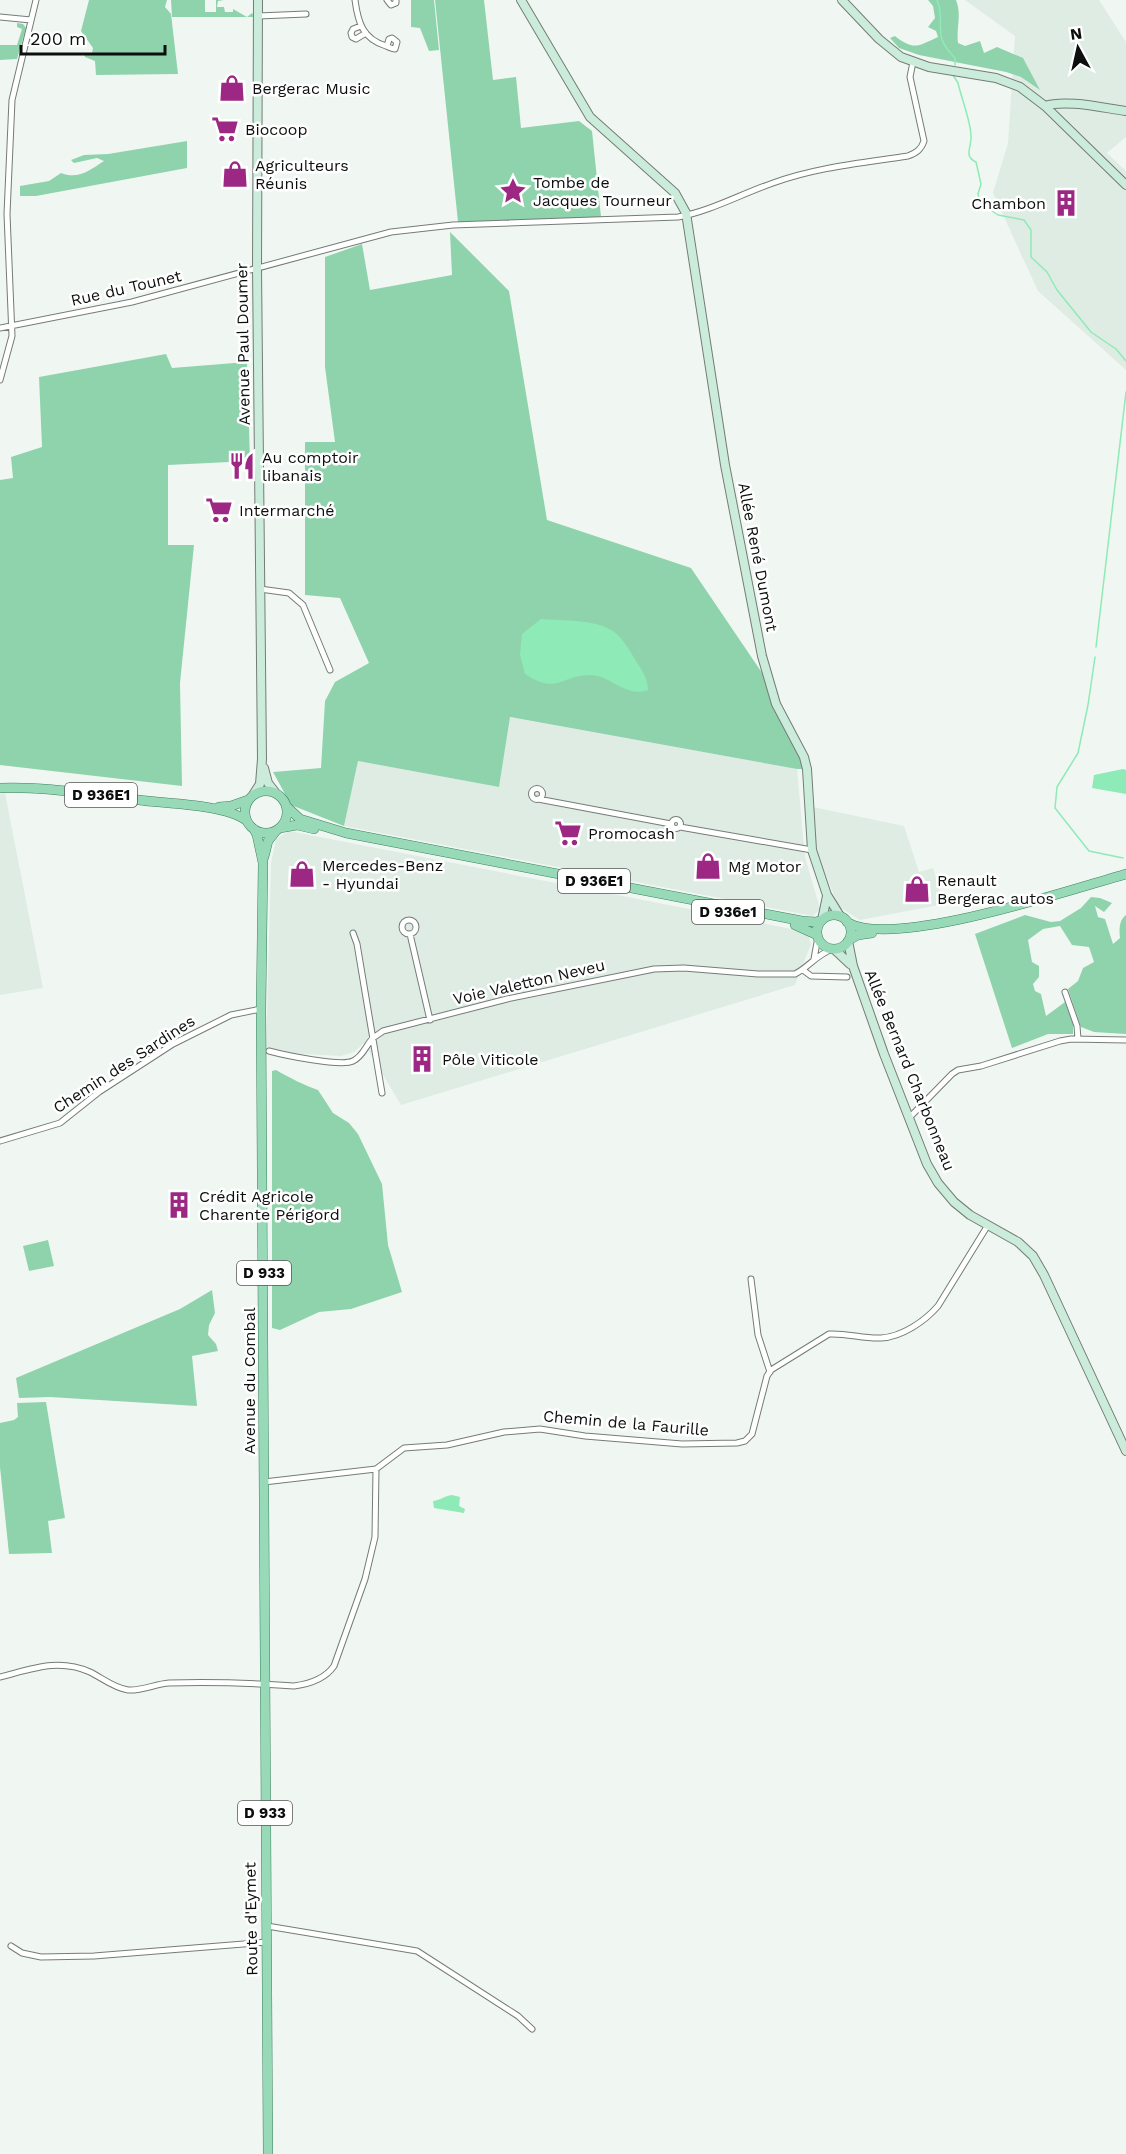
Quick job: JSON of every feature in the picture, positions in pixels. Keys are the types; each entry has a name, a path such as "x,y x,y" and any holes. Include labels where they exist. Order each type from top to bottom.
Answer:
{"main road":[{"name":"D 936E1","path":"0,788 40,788 202,807 230,813 250,825"},
{"path":"263,790 275,792 287,807 287,819 278,830 264,833 250,825 245,814 251,797 263,790"},
{"name":"D 936E1","path":"202,807 231,806 251,797"},
{"name":"D 936E1","path":"287,807 300,819 346,833 802,921 822,920"},
{"name":"D 933","path":"250,825 257,835 263,862"},
{"name":"D 936E1","path":"278,830 297,825 367,842 638,894"},
{"name":"D 933","path":"263,862 268,841 278,830"},
{"name":"Avenue du Combal","path":"263,862 261,1009 265,1684"},
{"path":"1126,876 941,930 912,934 858,934 842,947 833,949 823,945 817,936 817,928 822,920 831,915 858,927 888,929 939,925 1126,876"},
{"name":"D 936e1","path":"638,894 791,923 817,936"},
{"path":"844,919 851,930 848,940"},
{"name":"Route d'Eymet","path":"265,1684 268,2154"}],"street":[{"path":"0,380 9,350 12,326 7,239 12,100 36,0"},
{"name":"Avenue Paul Doumer","path":"258,0 257,268 262,759"},
{"path":"355,0 361,26 380,46 387,46"},
{"path":"387,0 391,5 396,0"},
{"path":"521,0 590,117 669,187 681,202 687,216"},
{"path":"842,0 879,39 901,57 913,62 1009,82 1031,94 1126,185"},
{"path":"258,16 306,14"},
{"path":"0,16 31,20"},
{"path":"361,26 354,29 351,33 352,37 360,38 366,33"},
{"name":"Rue du Tounet","path":"0,328 132,302 391,232 421,227 659,219 687,216 800,174 908,156 916,153 924,141 910,77 913,62"},
{"path":"1046,108 1063,105 1126,111"},
{"path":"1060,122 1058,115 1063,105"},
{"path":"1,176 8,173"},
{"name":"Allée René Dumont","path":"687,216 725,465 762,656 776,704 804,758 807,769 812,850 827,895 844,919"},
{"path":"260,589 289,593 303,604 330,670"},
{"path":"262,759 268,783 275,792"},
{"path":"251,797 260,784 262,759"},
{"path":"538,799 671,824 675,819 679,820 680,827 812,850"},
{"name":"Allée René Dumont","path":"822,920 827,895"},
{"path":"353,933 357,944 382,1093"},
{"path":"410,934 430,1020"},
{"path":"814,959 817,936"},
{"name":"Allée Bernard Charbonneau","path":"848,940 853,966 927,1164 938,1183 954,1202 970,1215 1018,1242 1033,1256 1126,1451"},
{"path":"803,970 814,959 833,949 853,966"},
{"name":"Voie Valetton Neveu","path":"272,1052 344,1063 352,1062 360,1056 373,1038 383,1031 507,999 669,967 784,975 795,974 803,970 811,976 847,977"},
{"path":"1065,992 1077,1026 1078,1039"},
{"name":"Chemin des Sardines","path":"0,1141 60,1123 99,1092 173,1044 231,1015 261,1009"},
{"path":"909,1118 958,1070 981,1066 1060,1041 1126,1040"},
{"path":"751,1279 758,1335 770,1372 785,1360 829,1334 881,1338 898,1334 928,1317 938,1306 988,1225"},
{"name":"Chemin de la Faurille","path":"376,1469 404,1448 447,1444 504,1432 540,1429 585,1436 682,1444 737,1443 745,1441 752,1434 770,1372"},
{"path":"0,1677 54,1664 77,1667 126,1689 135,1690 165,1684 294,1686 305,1684 329,1673 334,1666 365,1579 375,1537 376,1469 264,1482"},
{"path":"267,1926 417,1952 518,2016 532,2029"},
{"path":"10,1946 22,1953 41,1957 94,1956 267,1942"}],"shaded area":[{"path":"89,0 167,0 165,7 171,14 178,74 96,75 95,61 85,57 84,54 92,53 93,48 81,31"},
{"path":"171,0 205,0 205,12 216,12 216,0 224,0 218,1 217,7 224,7 225,12 233,12 233,9 247,17 172,17"},
{"path":"411,0 434,0 439,50 429,51 420,28 411,27"},
{"path":"435,0 484,0 493,80 516,77 521,128 579,121 592,131 601,217 458,222"},
{"path":"928,0 956,0 959,11 958,43 965,46 980,41 984,53 997,47 1023,58 1040,90 1021,77 1006,72 919,55 899,48 890,38 895,36 907,44 916,46 938,37 936,31 928,27 935,18 933,6"},
{"path":"965,0 1099,0 1126,42 1126,137 1107,153 1126,171 1126,370 1038,291 993,193 1008,143 1015,36"},
{"path":"17,23 23,24 26,28 17,59 0,60 0,45 17,45 22,29 17,27"},
{"path":"187,141 187,168 36,196 20,196 20,186 49,181 61,173 78,175 104,161 97,158 74,163 71,160 84,155 108,154"},
{"path":"450,232 509,291 547,520 691,568 769,683 807,769 510,717 499,787 358,761 344,826 291,805 273,772 321,768 325,701 335,682 369,663 340,598 305,595 305,442 335,442 325,367 325,257 362,244 370,290 452,275"},
{"path":"166,354 172,368 247,362 250,461 168,465 168,545 194,545 180,683 182,786 0,765 0,480 13,478 11,457 42,447 39,377"},
{"path":"541,619 588,622 613,631 623,641 646,678 648,690 640,692 626,689 599,676 581,676 553,684 536,680 525,674 520,655 522,634"},
{"path":"509,717 797,769 805,857 820,909 813,916 344,826 358,761 499,787"},
{"path":"1126,770 1126,794 1092,788 1094,775"},
{"path":"5,793 43,988 0,995 0,794"},
{"path":"813,807 904,826 919,872 933,868 944,904 860,920 839,907 818,856 811,831"},
{"path":"289,831 807,932 811,944 795,985 401,1105 364,1043 354,1052 341,1056 266,1052 271,863 276,839"},
{"path":"1091,897 1112,903 1104,912 1095,906 1098,917 1105,919 1113,944 1120,938 1121,922 1126,915 1126,1034 1094,1032 1081,1027 1068,989 1078,981 1083,968 1094,962 1089,947 1072,945 1060,926 1043,929 1028,940 1032,962 1039,966 1039,977 1033,984 1035,991 1041,994 1046,1016 1065,1002 1073,1024 1073,1034 1048,1034 1012,1048 975,934 1025,915 1051,922 1060,921 1081,908"},
{"path":"276,1070 318,1090 333,1113 349,1123 358,1134 382,1184 388,1245 402,1292 351,1309 319,1312 280,1330 272,1328 272,1071"},
{"path":"48,1240 54,1266 29,1271 23,1246"},
{"path":"212,1290 215,1313 209,1325 208,1335 216,1344 218,1351 192,1356 197,1406 50,1397 19,1398 16,1378 180,1309"},
{"path":"46,1402 65,1518 48,1521 52,1553 9,1554 0,1467 0,1423 18,1417 17,1403"},
{"path":"452,1495 460,1497 459,1506 465,1509 464,1513 434,1508 433,1501"}],"waterway":[{"path":"937,0 941,16 941,35 947,49 955,58 955,65"},
{"path":"953,75 958,83 971,130 969,154 976,162 981,184 978,194 980,203 998,215 1024,220 1031,230 1031,257 1047,272 1057,290 1091,332 1116,349 1126,361"},
{"path":"1096,647 1126,392"},
{"path":"1095,657 1078,753 1057,787 1055,808 1089,851 1123,858"}],"place":[{"name":"Bergerac Music","path":"232,88"},
{"name":"Biocoop","path":"225,129"},
{"name":"Agriculteurs Réunis","path":"235,174"},
{"name":"Tombe de Jacques Tourneur","path":"513,191"},
{"name":"Chambon","path":"1066,203"},
{"name":"Au comptoir libanais","path":"242,466"},
{"name":"Intermarché","path":"219,510"},
{"name":"Promocash","path":"568,833"},
{"name":"Mg Motor","path":"708,866"},
{"name":"Mercedes-Benz - Hyundai","path":"302,874"},
{"name":"Renault Bergerac autos","path":"917,889"},
{"name":"Pôle Viticole","path":"422,1059"},
{"name":"Crédit Agricole Charente Périgord","path":"179,1205"}]}
